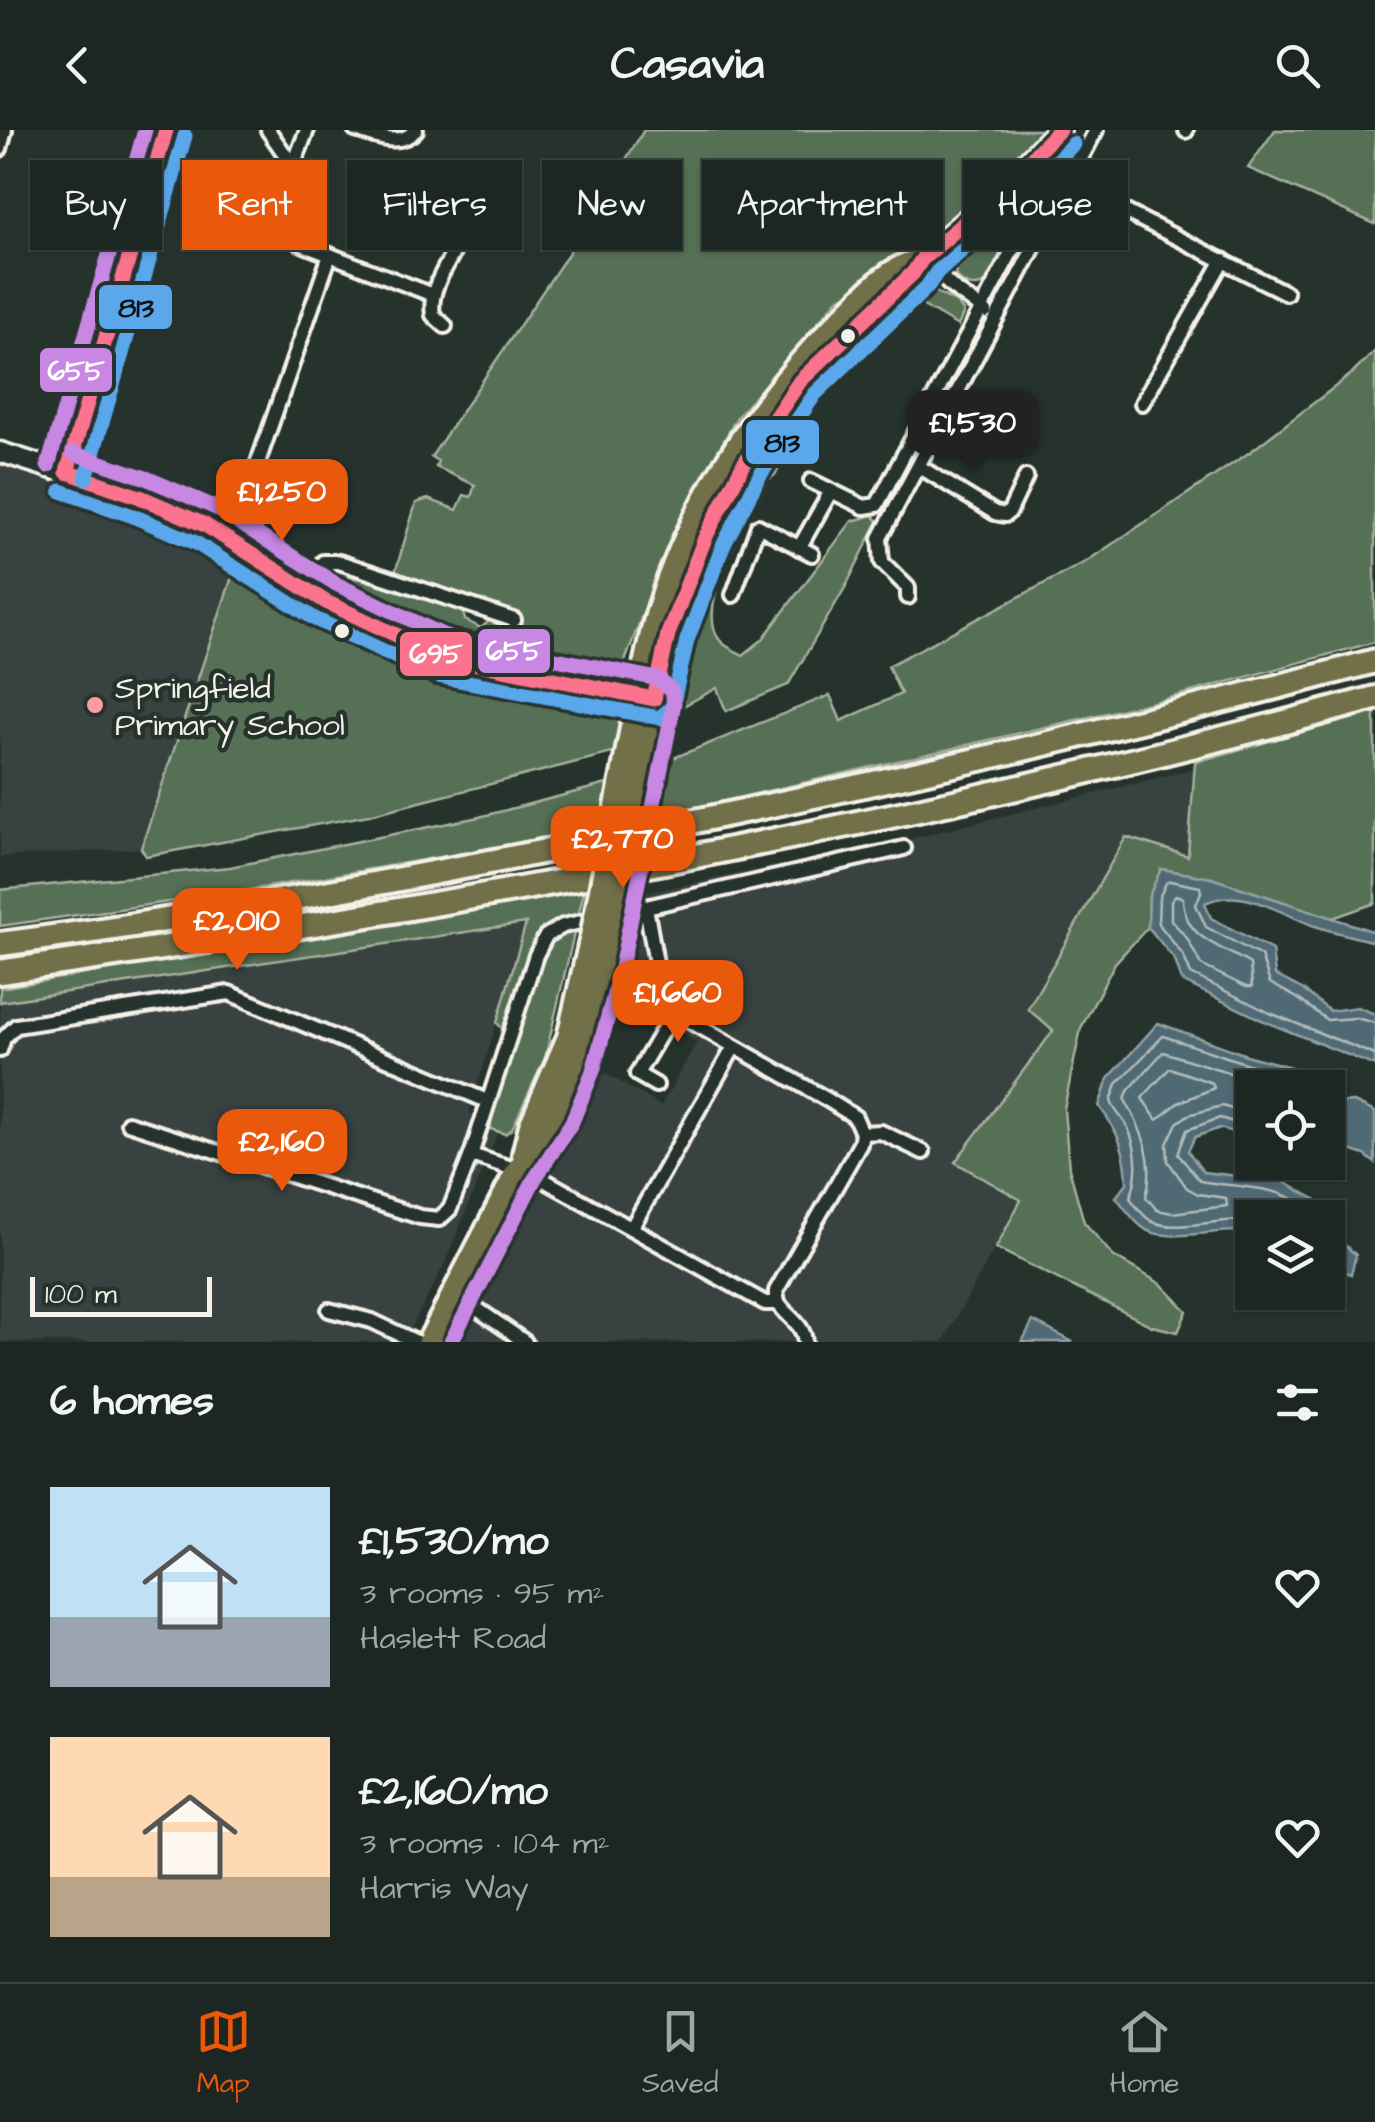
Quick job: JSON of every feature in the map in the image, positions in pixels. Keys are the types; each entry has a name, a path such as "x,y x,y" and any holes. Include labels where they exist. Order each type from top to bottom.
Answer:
{"highway":[{"path":"0,944 245,906 654,830 989,758 1375,661"},
{"path":"0,972 574,881 760,845 1164,754 1375,698"}],"main road":[{"path":"428,1342 513,1166 568,1036 600,930 644,708 654,625 681,547 742,438 792,371 866,293 904,263 922,259 996,195 1059,130"}],"street":[{"path":"0,148 4,130"},
{"path":"67,472 166,130"},
{"path":"268,130 288,160"},
{"path":"294,160 306,130"},
{"path":"355,130 404,140 416,130"},
{"path":"1081,160 1096,130"},
{"path":"1128,214 1286,293"},
{"path":"318,250 433,295"},
{"path":"445,326 433,315 433,295 454,250"},
{"path":"812,481 864,507 870,508 880,500 1012,250"},
{"path":"908,598 908,588 886,568 879,554 880,538 1034,250"},
{"path":"231,540 330,255"},
{"path":"922,259 953,288 998,319"},
{"path":"1142,403 1222,260"},
{"path":"0,452 166,508 231,540 302,587 377,628 443,658 644,708"},
{"path":"920,467 1004,515 1010,511 1026,478"},
{"path":"734,595 758,526 806,551 831,490"},
{"path":"880,500 894,511"},
{"path":"302,587 323,562 339,562 477,614 514,620"},
{"path":"128,1123 420,1217 439,1219 450,1209 471,1154 536,955 546,936 563,926 904,848"},
{"path":"646,907 661,991 672,1013 855,1117 862,1133 860,1144 776,1290 784,1313 800,1325 804,1339"},
{"path":"0,1050 4,1038 16,1026 229,993 487,1101"},
{"path":"656,1085 636,1074 672,1013"},
{"path":"632,1226 734,1047"},
{"path":"479,1130 487,1147 513,1166 632,1226 764,1303 778,1302"},
{"path":"862,1133 881,1132 922,1152"},
{"path":"471,1154 513,1166"},
{"path":"454,1293 525,1342"},
{"path":"328,1310 372,1321 416,1342"}],"shaded area":[{"name":"Springfield Primary School","path":"0,465 162,516 239,557 141,848 0,857"},
{"path":"1193,769 1188,857 1127,837 1053,1031 955,1162 1021,1200 943,1342 444,1342 586,1062 661,1106 697,1042 617,1000 629,964 630,896 910,839"},
{"path":"527,923 469,1113 501,1124 444,1265 404,1342 0,1342 0,1002"}],"green space":[{"path":"644,130 1059,130 1027,160 963,160 963,220 943,239 943,160 702,160 702,250 932,250 922,259 838,299 737,417 673,532 620,675 429,637 357,609 324,589 329,575 372,580 463,612 465,620 481,628 489,621 517,628 520,616 394,576 416,503 428,499 457,510 464,495 471,497 475,485 436,467 438,461 431,457 570,250 682,250 682,160 626,160"},
{"path":"1275,130 1375,130 1375,224 1248,168"},
{"path":"963,247 963,250 1004,250 987,283 973,286 955,275 958,252"},
{"path":"934,291 957,303 964,312 958,326 920,304"},
{"path":"881,320 882,324 810,403 775,475 768,480 739,535 714,600 717,636 743,655 762,640 852,521 873,515 878,521 846,586 788,685 726,711 717,688 659,719 687,607 729,509 785,419"},
{"path":"1375,351 1375,642 1154,702 602,829 231,893 0,926 0,890 230,867 479,817 611,783 830,695 841,721 901,694 888,666 1087,561 1250,452 1354,372"},
{"path":"237,562 320,621 395,655 502,690 609,705 622,724 616,752 369,815 146,856 141,848"},
{"path":"1375,712 1375,903 1333,918 1211,878 1161,869 1149,896 1148,927 1115,963 1081,1028 1064,1109 1069,1168 1084,1222 1113,1256 1161,1284 1187,1311 1178,1332 1152,1326 996,1248 1021,1200 955,1162 1053,1031 1028,1009 1126,837 1188,856 1195,762"},
{"path":"584,891 545,1058 512,1129 505,1134 491,1129 508,1035 497,1023 526,923 0,1002 0,988"}],"water":[{"path":"1161,869 1211,878 1375,932 1375,942 1312,925 1246,899 1232,897 1205,903 1211,918 1272,950 1275,975 1302,989 1330,1011 1358,1007 1375,1014 1375,1066 1266,1022 1182,981 1175,960 1148,927 1149,896"},
{"path":"1158,1023 1295,1068 1235,1070 1235,1133 1220,1128 1195,1137 1188,1151 1203,1172 1235,1176 1235,1180 1282,1181 1316,1200 1235,1200 1235,1231 1164,1235 1142,1227 1116,1197 1127,1183 1123,1151 1099,1106 1108,1079"},
{"path":"1345,1102 1354,1102 1375,1112 1375,1163 1345,1149"},
{"path":"1345,1245 1356,1255 1351,1274 1345,1272"},
{"path":"1033,1321 1073,1342 1022,1342"}],"transit line":[{"name":"655","path":"48,466 145,130"},
{"name":"695","path":"67,472 166,130"},
{"name":"695","path":"67,472 205,525 326,602 443,657 654,699 668,634 705,538 743,465 800,381 1059,130"},
{"name":"813","path":"86,478 185,136"},
{"name":"813","path":"61,491 196,543 315,619 437,676 660,718 672,707 687,640 723,546 760,475 815,394 1073,144"},
{"name":"655","path":"73,453 214,507 336,584 449,638 658,679 672,691 674,703 620,973 593,1071 572,1122 534,1180 451,1342"}],"place":[{"name":"Springfield Primary School","path":"95,705"}]}
